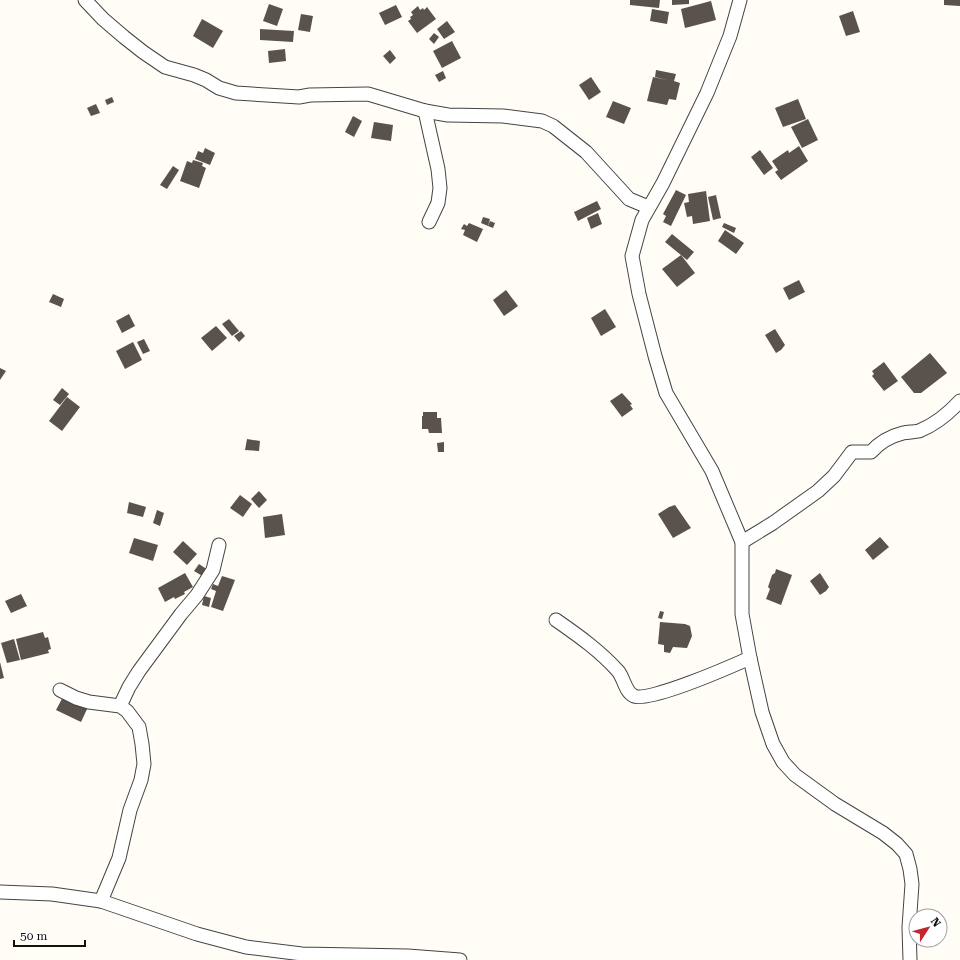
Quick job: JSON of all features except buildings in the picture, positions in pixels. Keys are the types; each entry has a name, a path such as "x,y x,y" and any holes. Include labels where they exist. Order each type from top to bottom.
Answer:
{"street":[{"path":"85,0 103,19 143,52 166,67 194,75 220,88 236,93 299,97 310,95 368,94 425,111 448,115 527,119 553,126 586,152 629,199 648,207"},
{"path":"740,0 730,36 710,86 663,183 642,220 632,256 639,294 666,393 712,471 742,542 742,614 762,712 773,744 783,762 795,775 835,804 883,833 897,844 906,854 912,884 909,927 910,960"},
{"path":"425,111 438,169 440,188 438,203 429,222"},
{"path":"742,542 773,523 818,491 834,476 852,452 871,452 877,445 886,440 902,433 919,431 934,423 953,409 960,401"},
{"path":"120,706 139,672 181,614 197,596 213,570 219,545"},
{"path":"556,620 589,643 606,658 620,673 628,692 635,697 662,692 705,678 750,658"},
{"path":"60,690 76,698 89,702 120,706 129,714 139,727 144,764 141,780 130,810 119,858 101,901"},
{"path":"0,892 52,894 101,901 197,934 246,947 301,957 408,956 460,960"}]}
